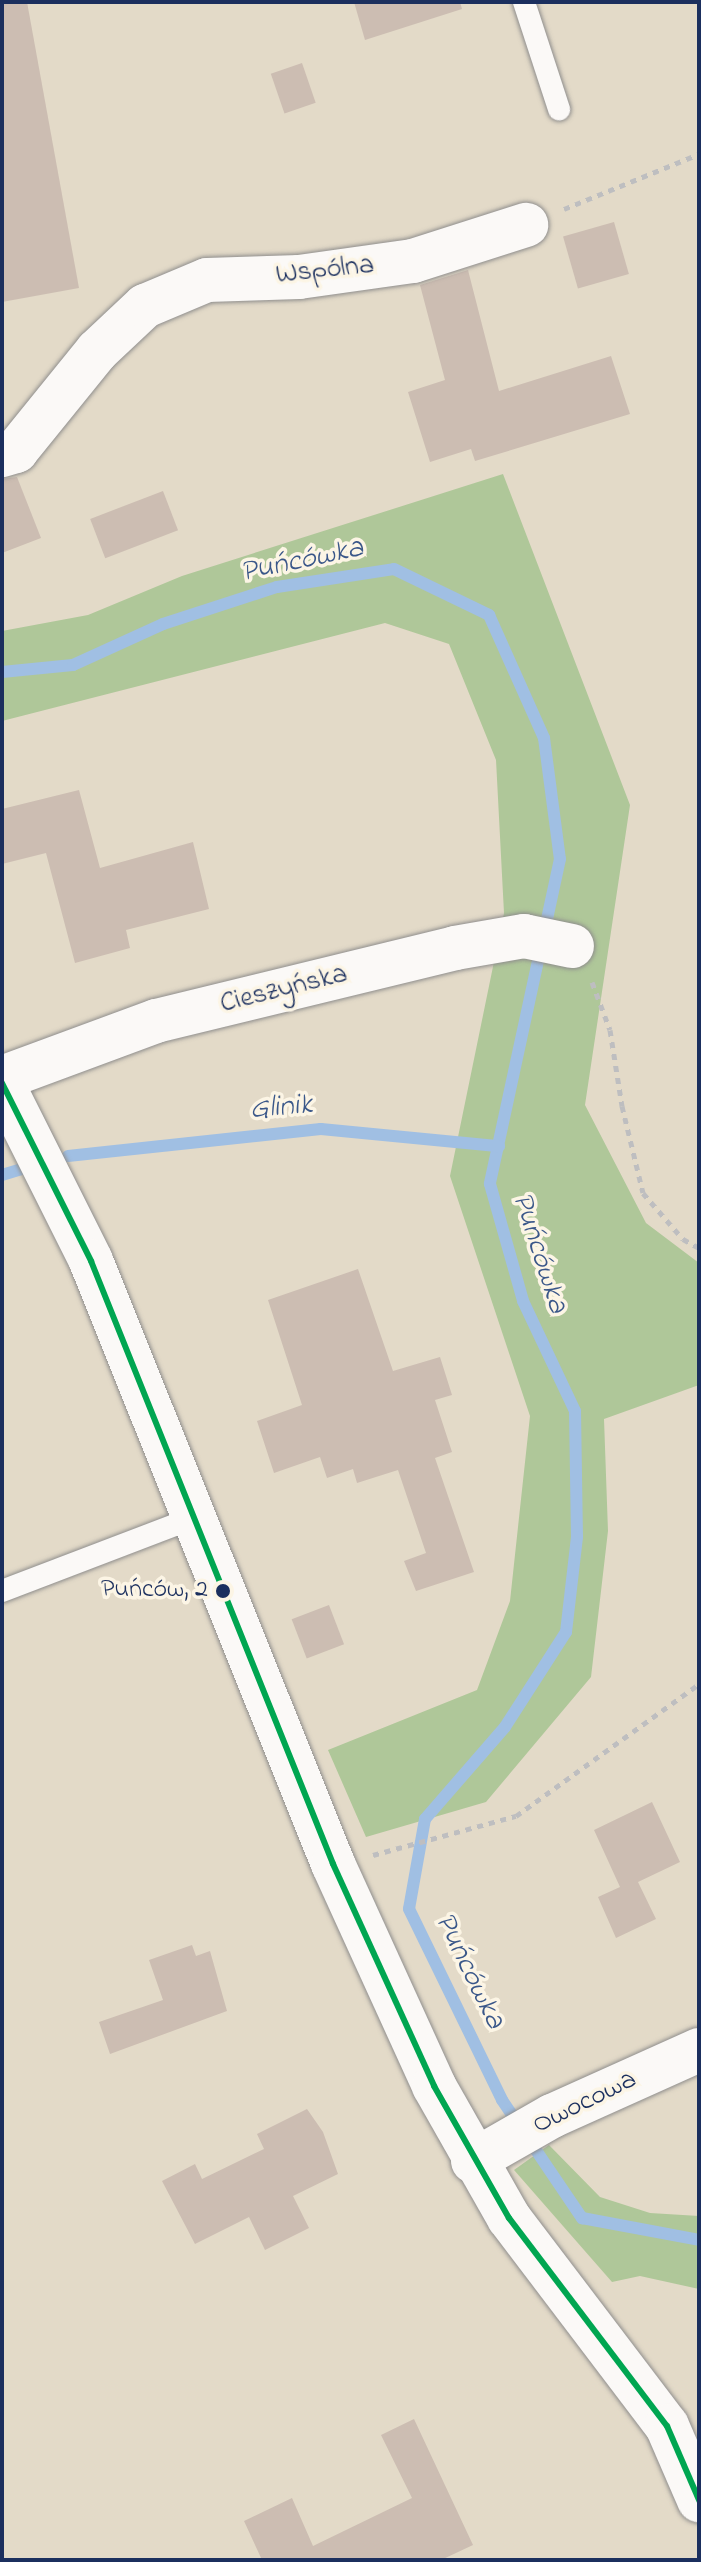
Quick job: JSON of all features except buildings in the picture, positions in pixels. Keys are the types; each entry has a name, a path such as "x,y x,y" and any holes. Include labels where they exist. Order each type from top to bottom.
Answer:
{"street":[{"name":"Wspólna","path":"2,455 16,451 97,351 145,306 207,280 299,277 413,261 526,225"},
{"name":"Cieszyńska","path":"572,946 524,936 455,948 156,1021 2,1080 91,1261 191,1519 333,1864 487,2153 509,2218 667,2426 699,2500"},
{"name":"Owocowa","path":"487,2153 552,2116 699,2050"}],"lane":[{"path":"524,2 559,109"},
{"path":"2,1591 191,1519"}],"path":[{"path":"526,225 699,154"},
{"path":"572,946 591,978 610,1030 622,1106 643,1193 683,1239 699,1248"},
{"path":"376,1854 516,1816 699,1684"}],"green space":[{"path":"503,474 630,805 585,1105 646,1223 699,1263 699,1385 604,1419 608,1531 591,1677 486,1802 366,1837 328,1750 477,1690 510,1601 530,1416 450,1176 504,913 496,760 449,644 385,623 2,721 2,631 88,615 182,576"},
{"path":"549,2145 600,2197 650,2213 699,2216 699,2289 640,2276 612,2282 514,2170"}],"waterway":[{"name":"Puńcówka","path":"2,672 73,665 163,624 277,587 394,569 489,615 544,738 560,859 490,1184 523,1301 575,1411 577,1537 566,1632 505,1727 425,1819 409,1909 502,2100 582,2218 699,2240"},
{"name":"Glinik","path":"68,1156 321,1129 499,1146"},
{"name":"Glinik","path":"2,1175 25,1168"}],"transit line":[{"path":"2,1083 91,1261 333,1864 434,2086 509,2218 667,2426 699,2500"}],"place":[{"name":"Puńców, 2","path":"223,1591"}]}
